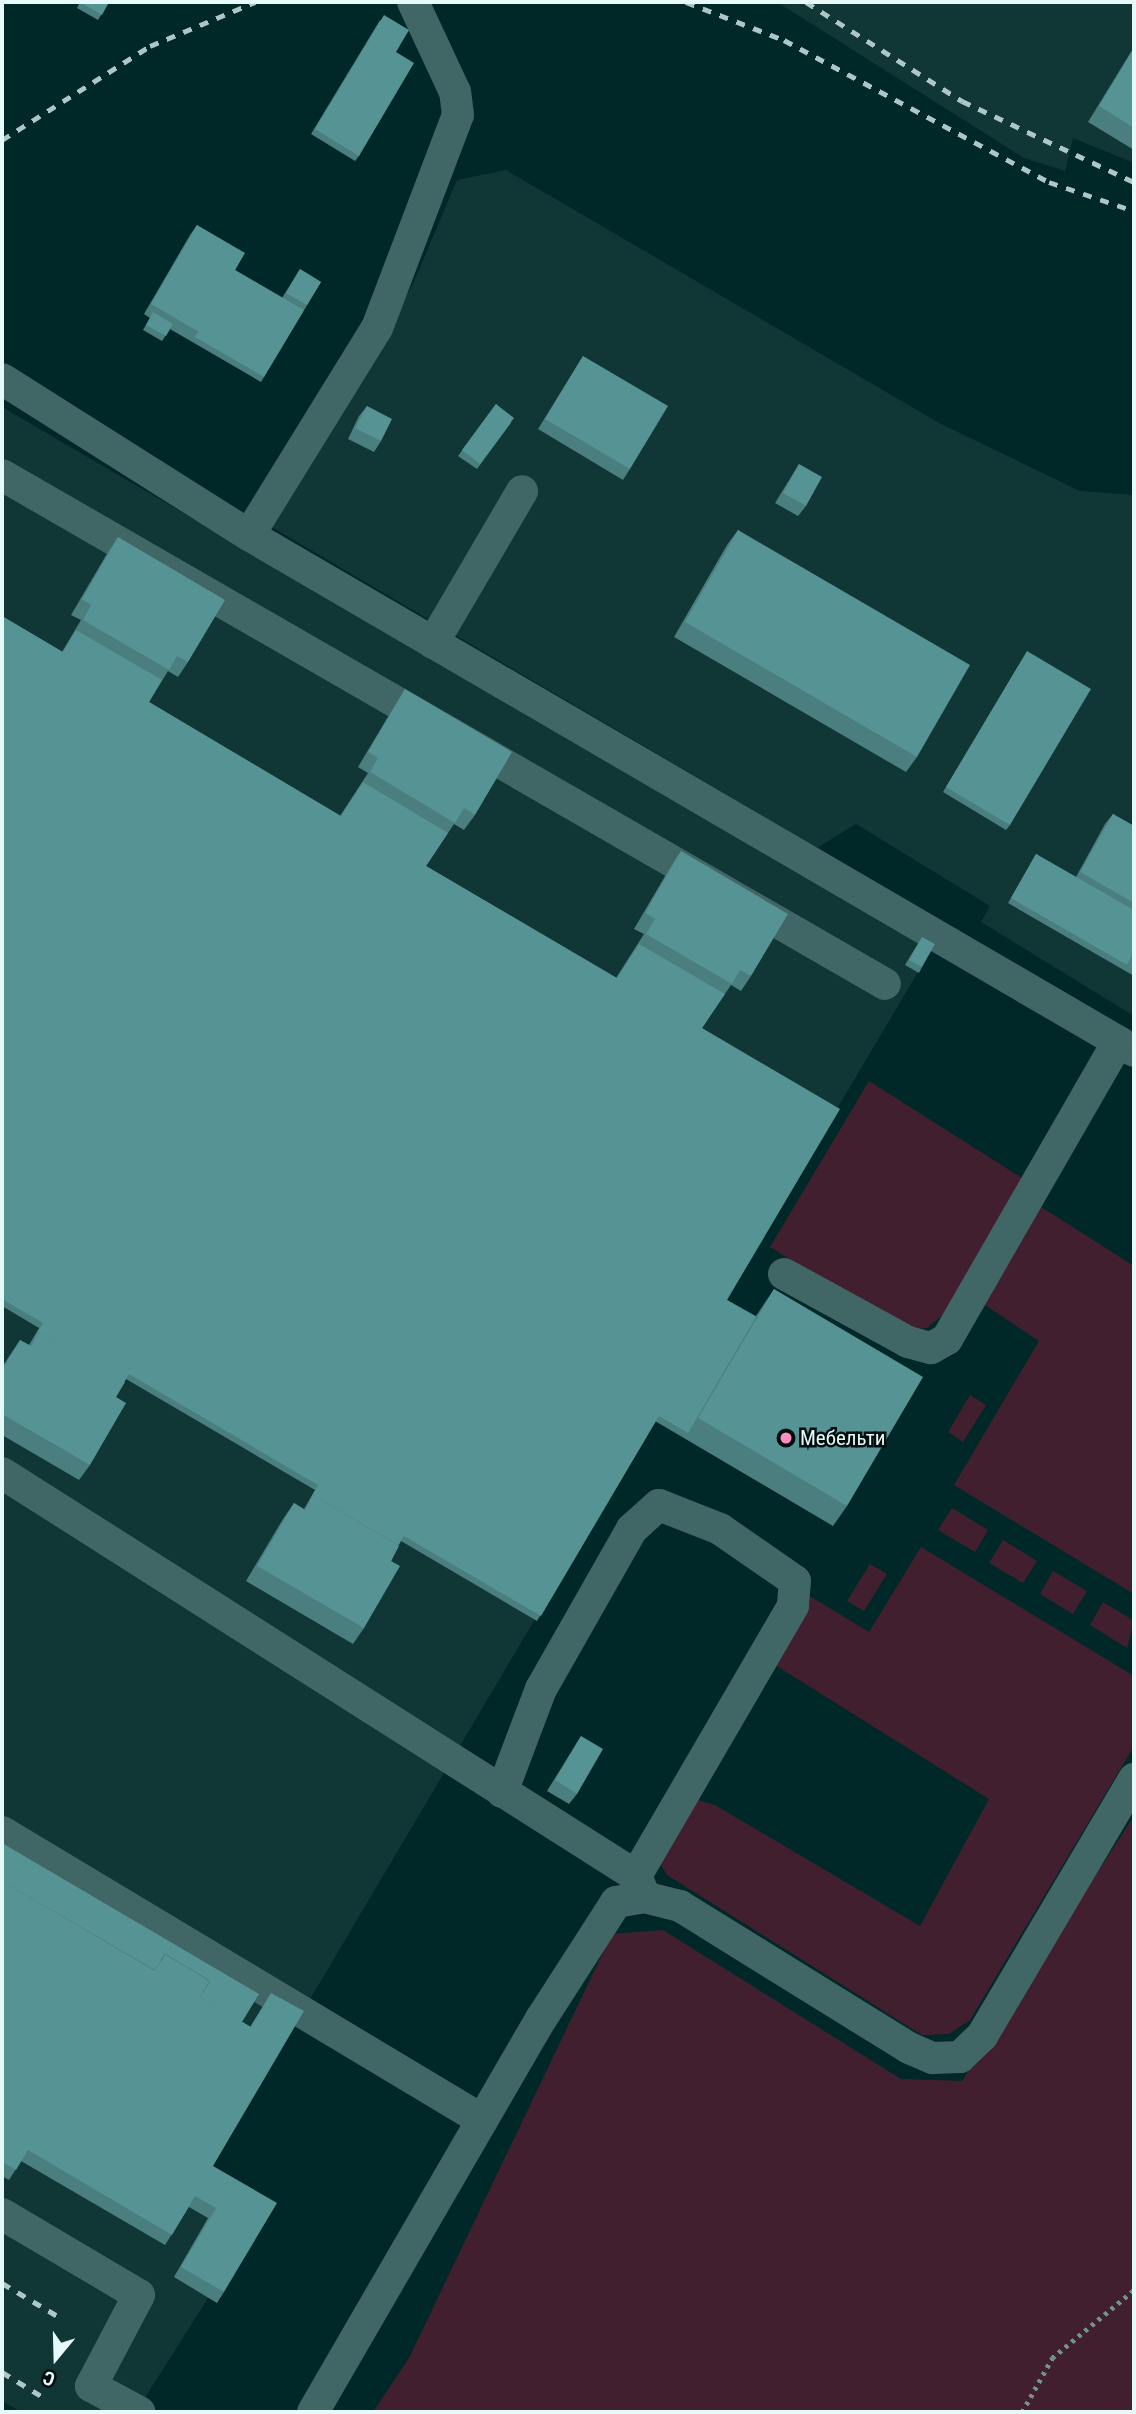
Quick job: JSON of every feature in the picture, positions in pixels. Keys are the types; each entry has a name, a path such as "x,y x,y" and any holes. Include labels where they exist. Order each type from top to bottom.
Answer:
{"street":[{"path":"249,535 377,328 458,116 455,92 413,2"},
{"path":"2,379 249,535 1126,1046 947,1339 931,1348 908,1342 784,1274"},
{"path":"2,475 885,984"},
{"path":"433,643 522,491"},
{"path":"2,1473 502,1792 640,1886 680,1906 909,2048 933,2057 960,2057 982,2036 1134,1779"},
{"path":"313,2412 482,2120 616,1902 640,1886 793,1606 795,1581 720,1529 659,1505 632,1529 541,1689 502,1792"},
{"path":"2,1832 482,2120"},
{"path":"2,2214 139,2295 91,2386 138,2412"}],"path":[{"path":"1022,2412 1052,2358 1134,2290"}],"shaded area":[{"path":"777,2 1134,2 1134,163 1073,138 1065,171 1024,158"},
{"path":"506,170 941,424 1080,491 1134,495 1134,1016 981,922 990,906 856,824 817,848 270,526 413,284 457,180"},
{"path":"2,407 931,950 206,2175 269,2213 217,2303 208,2298 136,2412 21,2412 2,2401"},
{"path":"869,1081 1022,1178 951,1308 927,1328 906,1330 770,1247"},
{"path":"1038,1205 1134,1266 1134,1594 954,1485 1039,1341 982,1303"},
{"path":"970,1395 986,1405 963,1442 948,1432"},
{"path":"952,1508 988,1530 975,1552 938,1530"},
{"path":"1003,1540 1037,1561 1023,1583 989,1563"},
{"path":"921,1547 1134,1676 1134,1746 970,2020 949,2034 922,2035 667,1875 661,1865 697,1800 715,1805 920,1926 989,1799 775,1665 808,1595 869,1632"},
{"path":"870,1564 887,1574 864,1611 847,1601"},
{"path":"1053,1571 1087,1591 1073,1614 1040,1594"},
{"path":"1103,1602 1134,1621 1127,1648 1090,1625"},
{"path":"1134,1816 1134,2412 373,2412 409,2358 612,1934 663,1930 901,2079 962,2081"}],"building":[{"path":"80,2 109,2 102,15"},
{"path":"384,15 409,30 396,52 414,63 359,156 315,129"},
{"path":"1134,48 1134,128 1099,106"},
{"path":"197,225 245,253 199,332 151,304"},
{"path":"300,269 321,282 307,305 286,293"},
{"path":"235,270 304,310 264,377 195,337"},
{"path":"153,312 173,324 166,336 146,325"},
{"path":"583,356 668,406 630,469 545,419"},
{"path":"496,404 514,418 480,464 462,450"},
{"path":"367,406 392,419 381,441 355,428"},
{"path":"799,464 822,477 806,506 783,493"},
{"path":"738,530 970,665 917,757 685,622"},
{"path":"118,537 225,600 188,662 177,656 169,670 83,620 91,605 82,599"},
{"path":"2,616 63,652 76,630 162,680 149,702 341,816 363,782 448,833 426,866 617,978 639,944 725,994 702,1028 840,1109 727,1300 756,1317 688,1433 659,1416 541,1616 404,1536 398,1545 313,1495 307,1505 318,1485 129,1374 124,1382 39,1332 32,1342 43,1323 2,1299"},
{"path":"1027,651 1091,689 1010,825 946,787"},
{"path":"405,689 512,752 475,815 464,808 455,823 370,772 378,758 368,752"},
{"path":"1113,814 1134,826 1134,903 1080,872"},
{"path":"681,851 788,914 751,976 740,970 732,984 646,934 655,919 645,913"},
{"path":"1036,854 1134,910 1134,952 1127,965 1011,898"},
{"path":"922,937 935,944 922,967 909,960"},
{"path":"774,1289 923,1377 847,1506 698,1418"},
{"path":"39,1332 125,1382 116,1397 126,1403 90,1465 2,1414 2,1370 20,1340 31,1346"},
{"path":"313,1495 399,1546 391,1561 400,1566 364,1628 257,1566 294,1503 305,1510"},
{"path":"581,1736 603,1749 577,1794 555,1780"},
{"path":"2,1843 259,1994 242,2022 200,1997 210,1981 165,1954 155,1970 2,1881"},
{"path":"2,1881 155,1971 165,1954 210,1981 200,1997 251,2027 271,1993 304,2011 213,2166 277,2203 224,2292 181,2267 216,2208 195,2196 172,2235 28,2150 16,2170 2,2162"}],"railway":[{"path":"2,140 150,46 255,2"},
{"path":"686,2 784,40 1049,182 1134,211"},
{"path":"806,2 962,101 1134,182"},
{"path":"2,2283 61,2318"},
{"path":"2,2372 46,2399"}],"place":[{"name":"Мебельти","path":"786,1438"}]}
